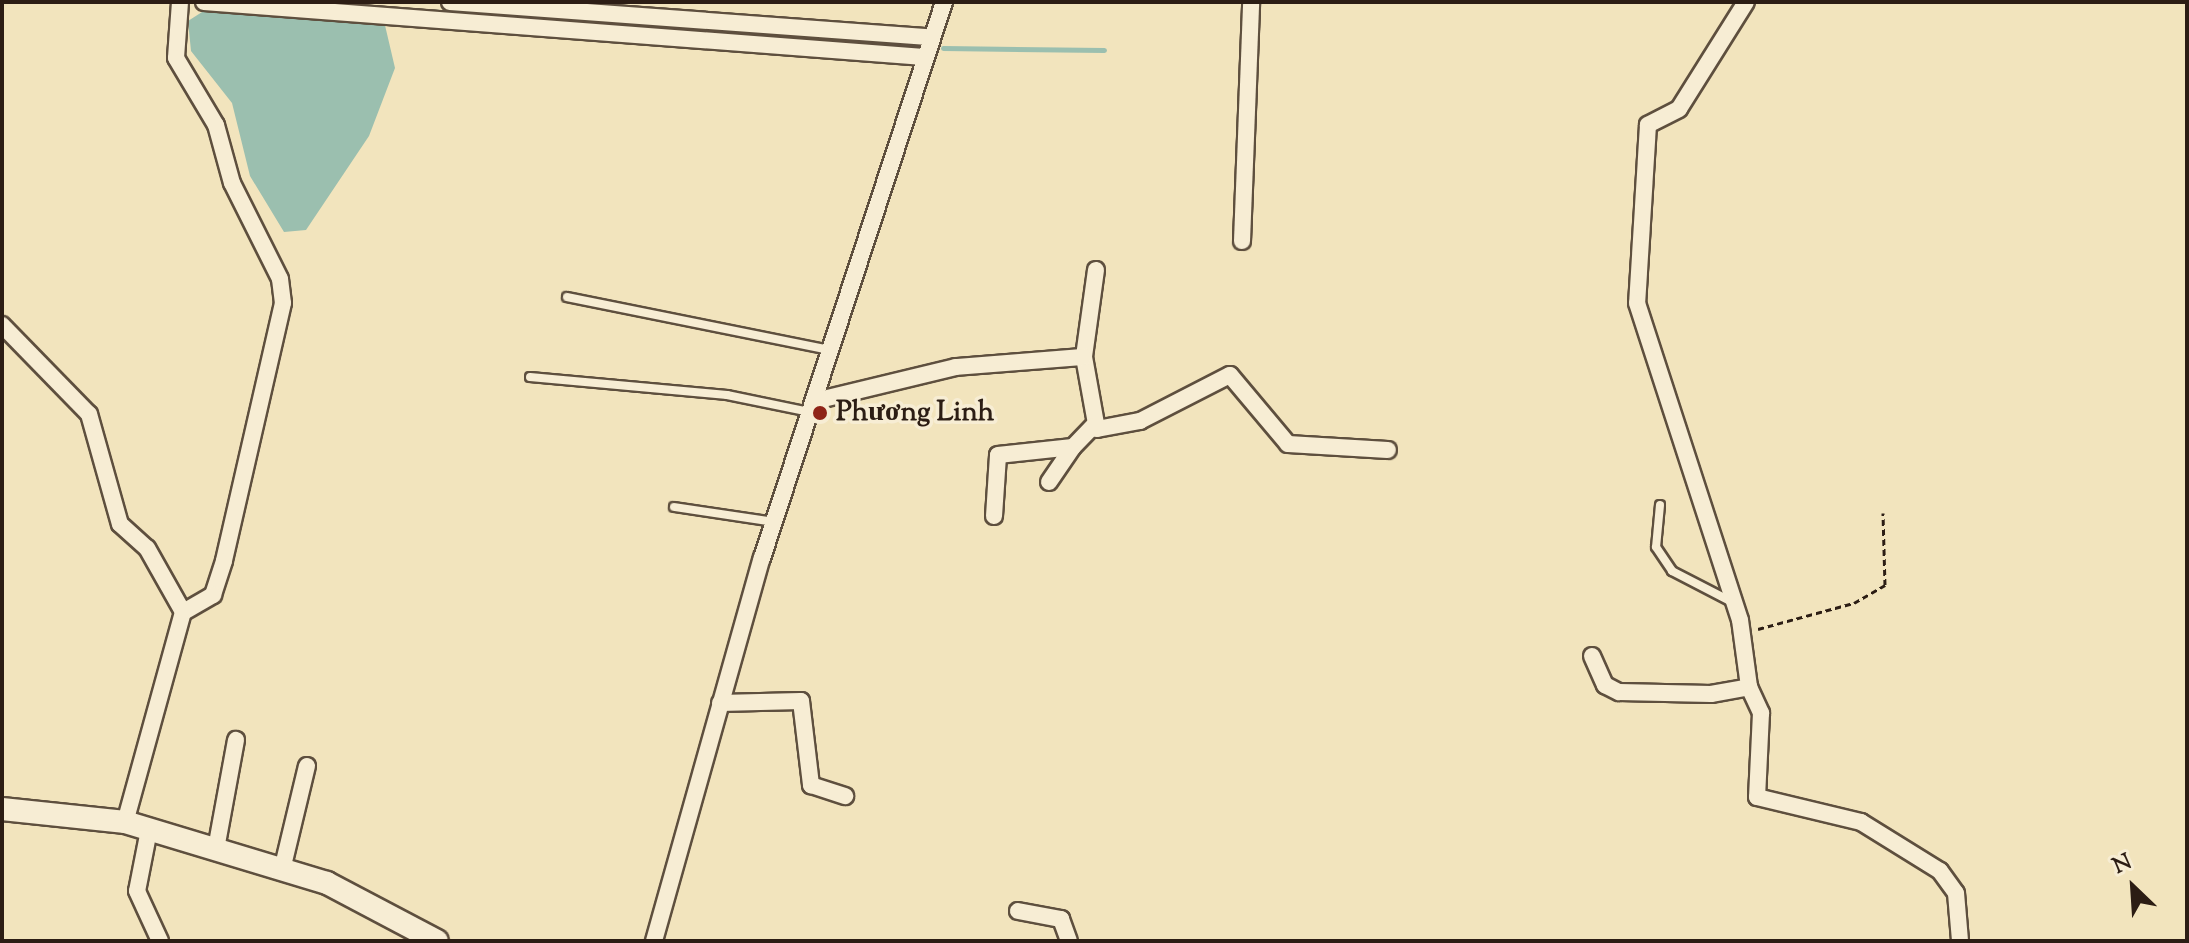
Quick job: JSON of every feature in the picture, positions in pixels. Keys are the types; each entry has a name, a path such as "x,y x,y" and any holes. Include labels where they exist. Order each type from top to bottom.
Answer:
{"street":[{"path":"180,2 176,58 216,125 232,183 280,279 283,303 224,561 213,595 183,612"},
{"path":"204,2 924,57"},
{"path":"450,2 641,10 932,37"},
{"path":"654,941 774,522 944,2"},
{"path":"1242,241 1251,2"},
{"path":"1746,2 1679,109 1648,125 1634,265 1637,303 1742,634 1749,687 1761,713 1757,797 1861,822 1940,871 1956,893 1960,941"},
{"path":"1093,426 1084,357 1096,270"},
{"path":"2,325 89,414 120,524 147,548 183,612 125,822"},
{"path":"812,406 956,367 1084,357"},
{"path":"1093,426 1115,430 1230,375 1288,444 1388,450"},
{"path":"1049,482 1073,447 1093,426"},
{"path":"994,516 998,455 1073,447"},
{"path":"1592,656 1605,685 1619,692 1711,694 1749,687"},
{"path":"720,703 801,701 811,785 845,796"},
{"path":"216,849 236,740"},
{"path":"282,870 307,766"},
{"path":"2,809 125,822 216,849 383,908 437,941"},
{"path":"149,830 137,891 160,941"},
{"path":"1018,911 1061,919 1069,941"}],"lane":[{"path":"567,297 831,350"},
{"path":"530,377 812,406"},
{"path":"1660,505 1656,547 1672,571 1734,603"},
{"path":"674,507 774,522"}],"path":[{"path":"1742,634 1854,603 1885,585 1883,513"}],"shaded area":[{"path":"213,5 384,21 395,68 369,136 306,230 284,232 250,176 232,103 191,51 188,21"}],"waterway":[{"path":"426,11 923,47"},
{"path":"943,48 1104,50"}],"place":[{"name":"Phương Linh","path":"820,413"}]}
